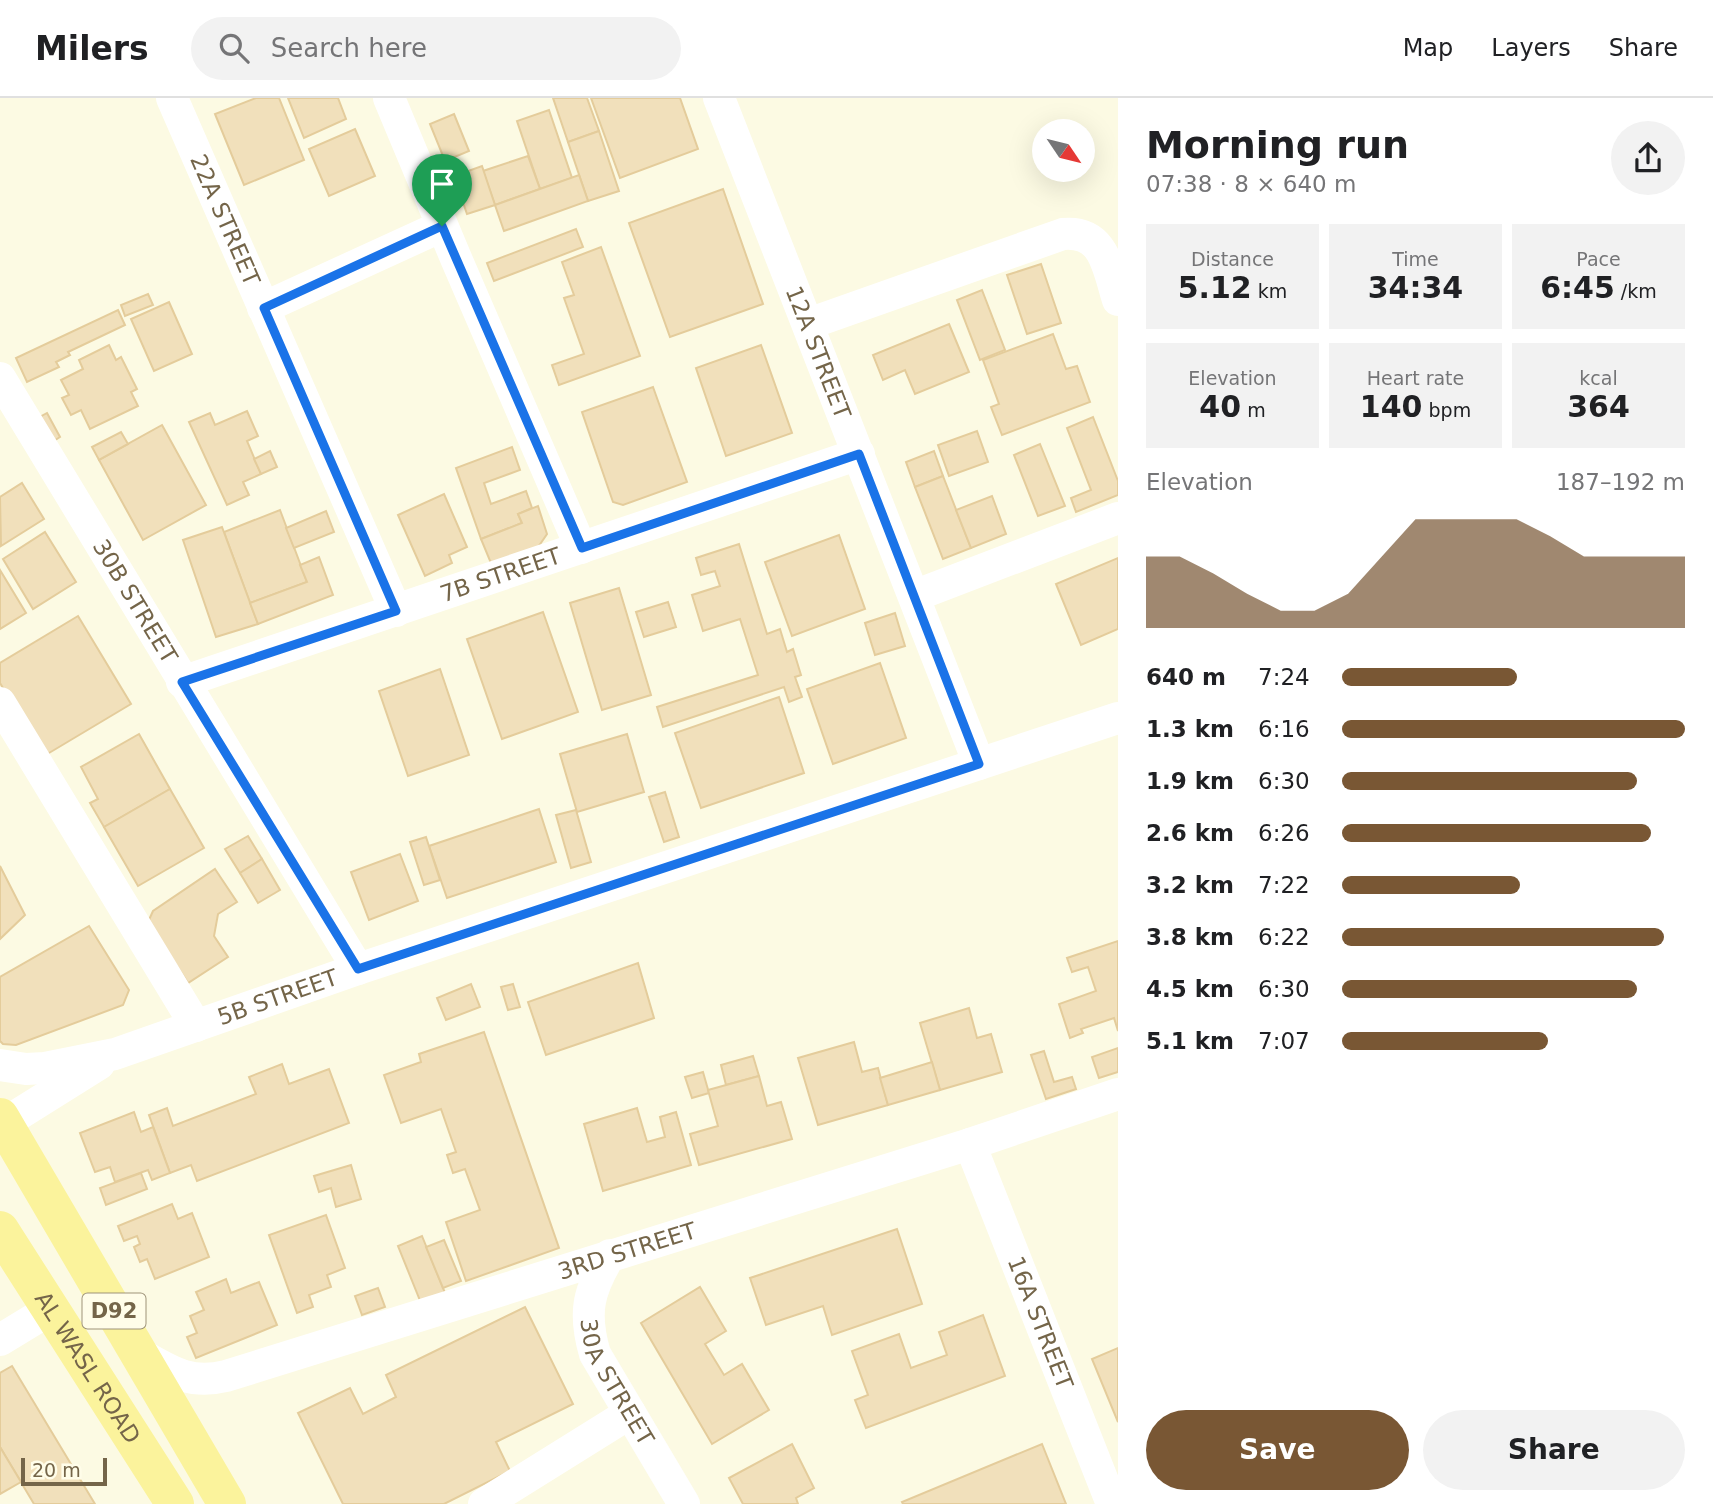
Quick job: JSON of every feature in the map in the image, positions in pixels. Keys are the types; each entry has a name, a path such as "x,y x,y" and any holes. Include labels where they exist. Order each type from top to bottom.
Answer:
{"main road":[{"name":"D92","path":"1,1119 227,1504"},
{"name":"AL WASL ROAD","path":"0,1230 175,1504"}],"street":[{"name":"22A STREET","path":"172,98 396,611"},
{"path":"389,98 582,548"},
{"name":"12A STREET","path":"719,98 979,764"},
{"path":"264,308 442,226"},
{"path":"808,324 1072,233 1090,239 1097,245 1118,300"},
{"name":"30B STREET","path":"0,378 358,969"},
{"name":"7B STREET","path":"182,682 859,454"},
{"path":"914,596 1118,518"},
{"path":"0,703 196,1026"},
{"name":"5B STREET","path":"0,1065 26,1069 45,1068 115,1054 358,969 1118,718"},
{"name":"5B STREET","path":"1,1119 16,1116 32,1107 115,1054"},
{"name":"3RD STREET","path":"138,1353 184,1377 212,1379 970,1143 1118,1094"},
{"name":"16A STREET","path":"970,1143 1112,1504"},
{"name":"30A STREET","path":"601,1258 589,1298 590,1336 595,1354 684,1504"},
{"path":"0,1340 51,1309"},
{"path":"484,1504 630,1413"}],"building":[{"path":"256,98 279,98 304,160 244,185 215,114"},
{"path":"288,98 338,98 346,119 304,138"},
{"path":"553,98 587,98 599,131 568,142"},
{"path":"591,98 680,98 698,149 620,178"},
{"path":"549,110 572,178 540,189 517,121"},
{"path":"454,114 469,151 445,161 430,124"},
{"path":"355,129 375,176 329,196 309,149"},
{"path":"599,131 619,191 588,201 568,142"},
{"path":"528,156 540,189 495,205 483,171"},
{"path":"482,166 495,205 467,214 454,176"},
{"path":"579,175 588,201 504,231 495,205"},
{"path":"723,189 763,304 670,337 629,223"},
{"path":"576,229 583,247 494,281 487,263"},
{"path":"601,247 640,356 559,385 552,365 584,354 564,298 574,295 562,262"},
{"path":"1041,264 1061,323 1027,334 1007,275"},
{"path":"982,290 1005,350 980,360 957,300"},
{"path":"148,294 153,305 125,316 121,305"},
{"path":"169,302 192,354 154,371 131,319"},
{"path":"118,310 125,325 68,352 70,355 56,362 59,367 27,382 16,358"},
{"path":"949,324 969,372 915,394 905,370 883,380 873,355"},
{"path":"1053,334 1066,369 1077,366 1090,402 1002,435 991,407 999,404 983,360"},
{"path":"109,345 116,360 121,357 137,389 131,392 138,406 90,429 81,410 71,415 62,398 69,395 61,380 83,369 79,360"},
{"path":"761,345 792,433 726,456 696,368"},
{"path":"653,387 687,482 623,505 613,502 582,412"},
{"path":"247,411 258,436 247,441 261,474 243,482 249,495 227,505 189,422 210,413 215,425"},
{"path":"47,413 60,437 52,442 38,418"},
{"path":"1093,417 1118,481 1118,495 1076,512 1071,498 1091,490 1067,428"},
{"path":"162,425 206,505 143,540 99,460"},
{"path":"977,431 988,462 949,476 938,445"},
{"path":"121,432 128,444 99,460 92,447"},
{"path":"1040,444 1065,506 1038,516 1014,455"},
{"path":"512,447 520,470 484,483 491,504 526,491 532,508 518,514 522,523 481,539 456,468"},
{"path":"270,451 277,467 261,474 254,459"},
{"path":"934,451 943,476 915,487 906,462"},
{"path":"943,476 971,548 943,559 915,487"},
{"path":"22,483 44,519 1,546 0,497"},
{"path":"444,494 467,547 449,555 452,563 425,576 398,515"},
{"path":"992,496 1006,534 971,548 956,510"},
{"path":"538,506 547,534 534,553 493,568 481,539 522,523 518,514"},
{"path":"280,510 307,582 250,603 224,532"},
{"path":"326,511 334,532 294,548 286,528"},
{"path":"222,527 258,624 216,637 183,540"},
{"path":"45,532 76,582 33,609 3,559"},
{"path":"839,535 865,609 792,636 765,562"},
{"path":"739,544 767,634 780,629 787,652 793,649 801,675 795,677 802,697 789,702 784,687 663,727 657,707 758,675 740,619 703,631 692,595 720,586 715,571 701,575 696,558"},
{"path":"319,557 333,595 258,624 250,603 307,582 300,565"},
{"path":"1118,558 1118,629 1081,645 1056,584"},
{"path":"0,570 26,613 0,629"},
{"path":"619,588 651,695 602,710 570,603"},
{"path":"668,602 676,627 644,637 636,612"},
{"path":"543,612 578,712 502,739 467,639"},
{"path":"895,613 905,646 875,655 865,623"},
{"path":"78,616 131,704 44,756 0,683 0,663"},
{"path":"880,663 906,738 833,764 807,689"},
{"path":"440,669 469,755 408,776 379,691"},
{"path":"779,697 804,773 701,808 675,733"},
{"path":"139,734 170,789 104,827 90,803 98,799 81,767"},
{"path":"627,734 644,792 577,812 560,754"},
{"path":"170,789 204,848 138,886 104,827"},
{"path":"665,792 679,837 664,842 649,797"},
{"path":"539,809 556,862 447,898 429,846"},
{"path":"576,810 591,862 571,868 556,815"},
{"path":"248,836 262,859 240,873 225,849"},
{"path":"426,837 440,880 424,885 410,842"},
{"path":"400,854 418,901 369,920 351,872"},
{"path":"262,859 280,890 258,903 240,873"},
{"path":"0,866 25,915 0,939"},
{"path":"215,869 237,902 218,914 214,936 228,957 188,983 148,922 153,911"},
{"path":"89,926 129,990 123,1005 16,1045 3,1044 0,1041 0,977"},
{"path":"1118,941 1118,1031 1114,1018 1081,1029 1083,1033 1070,1038 1059,1004 1096,991 1088,967 1072,972 1067,958"},
{"path":"638,963 654,1018 546,1055 528,1002"},
{"path":"471,984 480,1007 446,1020 437,998"},
{"path":"513,984 520,1007 508,1010 501,987"},
{"path":"969,1008 977,1038 991,1034 1002,1072 940,1090 920,1023"},
{"path":"484,1032 559,1248 466,1281 446,1222 480,1210 465,1169 453,1173 447,1155 456,1152 441,1109 401,1123 384,1075 421,1062 419,1054"},
{"path":"854,1042 862,1072 878,1068 888,1105 818,1125 798,1058"},
{"path":"1118,1048 1118,1072 1099,1078 1092,1057"},
{"path":"1044,1051 1054,1082 1072,1077 1076,1089 1046,1099 1031,1055"},
{"path":"753,1056 759,1076 726,1085 721,1065"},
{"path":"932,1062 940,1090 888,1105 880,1078"},
{"path":"282,1064 289,1084 329,1069 349,1123 197,1181 191,1165 170,1173 149,1115 167,1108 173,1126 256,1094 249,1077"},
{"path":"703,1072 709,1093 692,1098 685,1077"},
{"path":"759,1076 767,1106 781,1102 792,1139 699,1165 690,1134 718,1126 708,1090"},
{"path":"637,1108 647,1142 665,1137 660,1117 676,1112 691,1165 603,1191 584,1124"},
{"path":"134,1112 141,1132 153,1127 170,1173 152,1180 148,1170 115,1182 110,1167 95,1172 80,1133"},
{"path":"351,1165 361,1199 336,1207 331,1188 319,1192 314,1176"},
{"path":"141,1173 147,1189 106,1205 100,1188"},
{"path":"172,1204 178,1219 192,1213 209,1257 155,1279 147,1259 140,1262 134,1247 140,1244 137,1236 124,1241 118,1226"},
{"path":"326,1215 345,1268 327,1275 331,1287 309,1295 313,1307 297,1313 269,1235"},
{"path":"897,1229 922,1304 832,1335 823,1306 766,1325 750,1278"},
{"path":"422,1236 445,1293 421,1303 398,1246"},
{"path":"444,1240 461,1281 443,1288 426,1247"},
{"path":"226,1279 231,1293 259,1282 277,1325 196,1358 187,1337 197,1333 190,1316 204,1310 196,1292"},
{"path":"700,1287 726,1331 705,1344 724,1375 742,1364 769,1410 712,1444 641,1323"},
{"path":"378,1288 385,1307 362,1315 355,1296"},
{"path":"525,1307 573,1404 496,1442 510,1471 444,1504 343,1504 298,1413 350,1388 363,1414 396,1397 386,1375"},
{"path":"983,1315 1005,1376 866,1428 855,1400 868,1395 852,1351 899,1334 911,1368 947,1355 939,1332"},
{"path":"1118,1348 1118,1422 1092,1359"},
{"path":"12,1366 95,1504 34,1504 0,1447 0,1373"},
{"path":"792,1444 814,1488 796,1498 798,1504 743,1504 729,1478"},
{"path":"1042,1444 1066,1504 902,1502"},
{"path":"0,1447 21,1482 0,1494"}],"route":[{"path":"442,226 582,548 859,454 979,764 358,969 182,682 396,611 264,308 442,226"}]}
